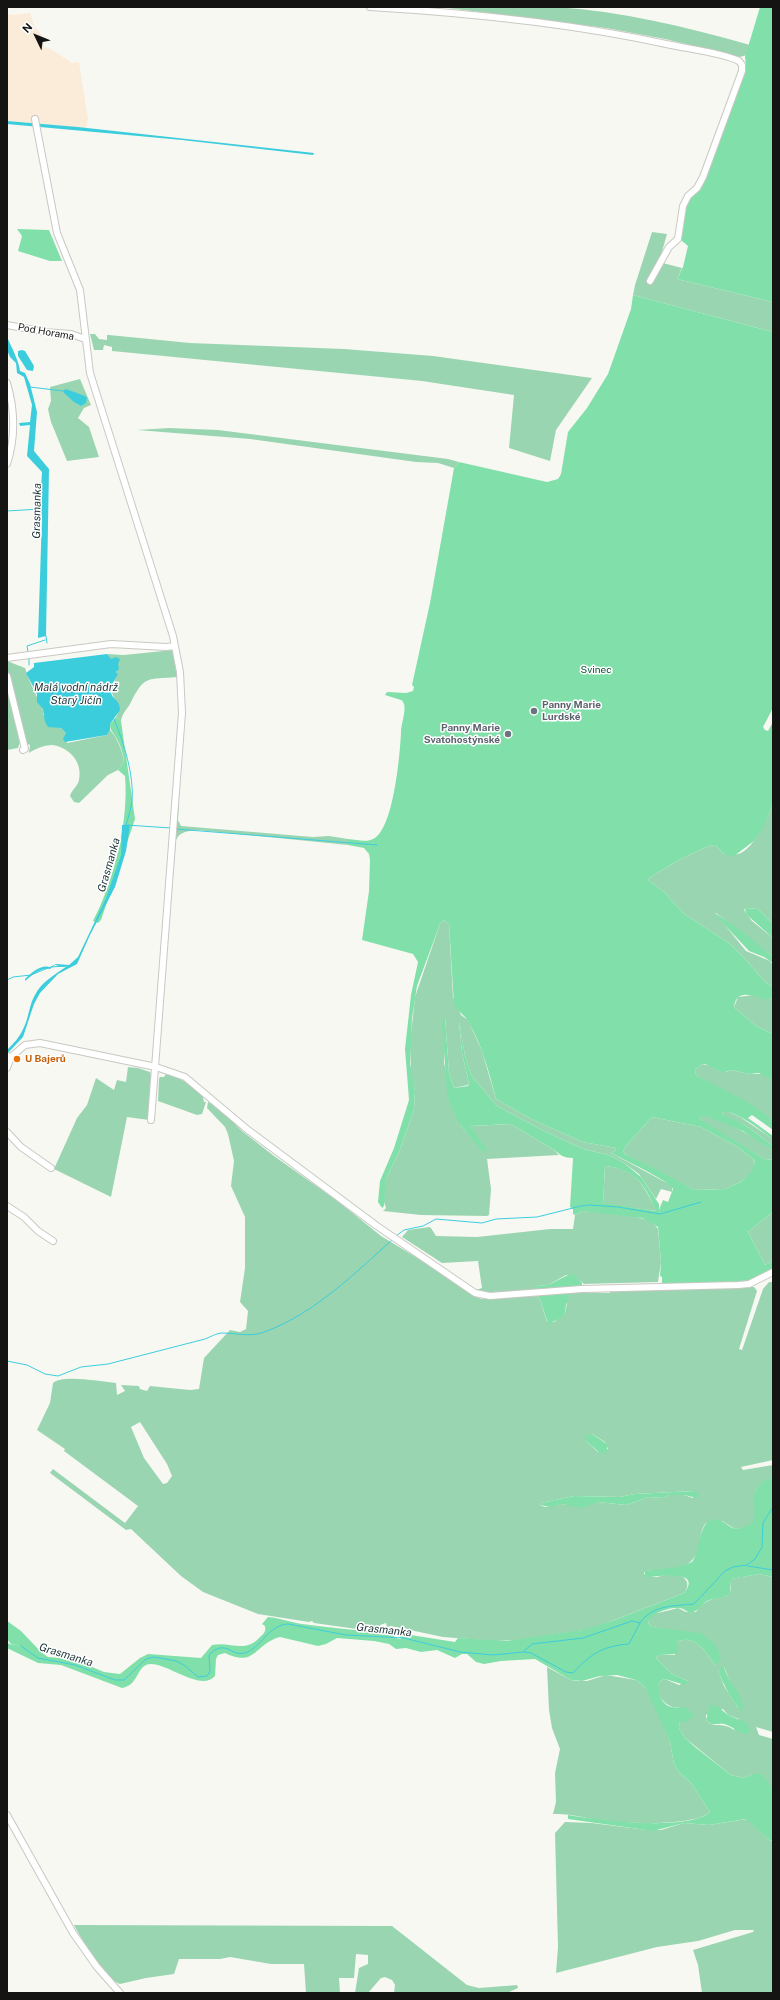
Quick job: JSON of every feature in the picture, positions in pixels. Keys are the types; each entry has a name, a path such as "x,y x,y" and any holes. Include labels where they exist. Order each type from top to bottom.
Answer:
{"street":[{"path":"370,7 472,14 584,29 648,40 739,61 742,65 742,71 703,177 697,188 688,196 683,206 678,239 669,247 650,281"},
{"path":"35,119 57,233 80,290 90,372 173,636 180,672 182,712 151,1120"},
{"name":"Pod Horama","path":"7,325 45,332 71,334 85,339"},
{"path":"7,383 13,407 14,425 12,445 7,464"},
{"path":"7,658 112,644 174,646"},
{"path":"7,676 25,749 23,750"},
{"path":"7,1068 9,1057 25,1046 40,1043 156,1067 185,1077 248,1130 395,1238 475,1293 490,1296 582,1289 738,1286 749,1284 773,1272"},
{"path":"7,1132 20,1147 51,1168"},
{"path":"7,1206 24,1216 38,1231 53,1241"},
{"path":"7,1815 73,1933 97,1966 120,1993"}],"shaded area":[{"path":"30,13 34,25 43,37 44,47 51,49 72,63 79,62 88,119 86,128 7,121 7,14 14,15"}],"green space":[{"path":"526,6 580,9 653,21 750,45 747,55 740,57 665,39 606,28 440,7"},
{"path":"760,7 773,7 773,302 677,279 683,267 688,246 682,241 678,231 684,197 702,187 746,65 745,57"},
{"path":"17,229 49,230 62,261 50,261 18,251 22,236"},
{"path":"652,232 667,234 659,262 682,268 677,279 773,302 773,332 633,295"},
{"name":"Svinec","path":"633,295 773,332 773,708 763,727 768,731 773,722 773,804 763,828 754,841 734,856 725,855 715,845 710,846 681,859 648,880 664,892 684,914 729,943 764,981 773,987 773,999 745,995 741,996 735,1001 734,1007 756,1026 773,1034 773,1081 759,1073 750,1074 730,1070 723,1073 705,1064 702,1064 695,1070 696,1075 749,1103 773,1120 773,1130 752,1115 748,1118 773,1136 773,1139 742,1118 729,1113 723,1112 722,1114 745,1125 773,1146 773,1151 743,1131 705,1116 700,1119 766,1160 773,1159 773,1212 748,1232 765,1265 773,1261 773,1270 749,1282 662,1285 662,1277 660,1276 661,1262 658,1227 642,1218 582,1211 575,1215 573,1214 573,1209 570,1207 573,1158 562,1156 511,1124 470,1126 487,1150 483,1152 461,1126 451,1107 447,1093 442,1023 445,1017 449,1073 454,1088 468,1086 469,1083 462,1053 459,1020 465,1056 471,1075 497,1106 542,1130 583,1149 609,1155 624,1163 641,1177 659,1204 659,1210 663,1200 668,1202 673,1189 664,1181 611,1153 615,1151 616,1148 583,1142 533,1120 496,1099 488,1069 473,1030 467,1019 457,1010 454,1005 449,924 444,920 440,924 417,986 412,1018 410,1063 415,1091 414,1110 399,1152 386,1179 384,1206 382,1208 378,1202 380,1181 394,1148 409,1100 405,1049 411,995 418,962 413,954 362,940 369,891 370,860 369,854 364,848 348,845 348,839 366,841 375,838 382,831 391,805 395,788 401,728 405,710 401,700 385,695 387,692 406,693 413,691 414,687 412,685 430,603 454,468 459,462 547,482 558,479 561,474 568,432 587,408 608,374 631,309","holes":["652,1117 701,1127 738,1147 753,1159 755,1162 752,1171 741,1182 725,1189 694,1190 625,1154 623,1151 626,1146","605,1166 624,1170 638,1180 648,1193 656,1211 603,1203"]},
{"path":"90,334 95,334 99,339 107,340 107,335 109,335 190,343 344,349 433,356 592,378 556,430 550,461 509,448 514,395 422,381 112,351 112,347 104,345 103,350 94,350"},
{"path":"80,379 91,405 84,408 78,418 89,427 99,457 67,461 51,422 48,409 51,401 50,387"},
{"path":"169,428 218,430 448,459 459,462 454,468 438,463 416,462 250,439 137,430"},
{"path":"173,650 177,677 153,679 144,683 135,694 122,716 121,721 116,717 119,708 111,686 114,683 117,670 107,654 124,655"},
{"path":"7,661 25,668 44,712 43,714 53,726 61,728 66,733 67,743 107,735 110,730 113,733 121,749 124,762 118,770 108,775 79,803 74,802 70,796 78,782 80,773 77,762 69,752 58,746 52,745 29,753 30,745 26,743 7,671"},
{"path":"7,689 20,742 18,748 7,750"},
{"path":"116,717 121,721 135,819 101,920 98,923 93,921 101,905 113,869 125,812 125,776 118,770 124,762 124,759 120,745 110,726"},
{"path":"180,778 178,820 181,826 313,837 329,836 348,839 348,845 198,830 185,832 176,840 172,891 170,892"},
{"path":"773,804 773,924 758,909 746,908 744,910 752,921 773,938 773,957 715,913 746,951 770,961 773,965 773,987 764,981 729,943 684,914 664,892 648,880 681,859 710,846 715,845 725,855 736,854 744,851 755,840"},
{"path":"746,908 758,909 773,924 773,938 747,915 745,910"},
{"path":"715,913 743,932 773,957 773,963 764,957 749,951"},
{"path":"444,920 449,924 453,997 461,1015 468,1020 482,1051 496,1099 533,1120 583,1142 616,1148 615,1151 611,1153 672,1186 672,1192 661,1189 656,1199 639,1174 624,1163 609,1155 583,1149 542,1130 497,1106 471,1075 465,1056 459,1021 462,1053 469,1083 468,1085 454,1088 449,1073 445,1017 444,1063 461,1126 468,1134 474,1134 470,1126 511,1124 554,1150 559,1155 487,1159 491,1189 489,1215 487,1216 421,1215 383,1211 386,1208 383,1199 386,1179 399,1152 414,1110 415,1091 411,1072 410,1043 415,997 440,924"},
{"path":"753,995 773,999 773,1034 756,1026 734,1007 738,997"},
{"path":"702,1064 711,1066 719,1071 726,1072 730,1070 750,1074 763,1074 773,1081 773,1120 696,1075 695,1070"},
{"path":"128,1067 138,1068 150,1072 152,1077 149,1120 127,1117 111,1197 54,1169 77,1118 87,1105 96,1078 114,1090 117,1080 126,1082"},
{"path":"166,1074 195,1087 199,1091 203,1096 204,1102 206,1102 202,1114 197,1115 158,1101 159,1079 160,1077 164,1077"},
{"path":"208,1102 219,1108 242,1131 274,1156 339,1202 381,1236 424,1262 476,1297 482,1299 537,1296 540,1299 547,1322 554,1322 565,1314 568,1296 571,1292 610,1293 610,1290 754,1287 757,1291 739,1349 742,1350 763,1289 769,1282 773,1282 773,1460 741,1467 743,1470 773,1465 773,1478 763,1482 755,1491 756,1518 754,1521 747,1526 735,1529 722,1521 706,1523 696,1555 691,1561 678,1568 644,1571 644,1574 655,1577 673,1574 681,1576 687,1583 684,1593 591,1629 517,1640 495,1641 443,1637 391,1626 387,1627 386,1623 380,1625 382,1630 357,1629 258,1614 203,1592 181,1576 131,1529 126,1530 50,1473 53,1469 125,1523 138,1506 64,1451 65,1449 37,1430 50,1403 53,1383 58,1380 93,1380 116,1383 117,1395 125,1391 121,1385 139,1386 140,1389 147,1391 150,1386 190,1390 199,1389 204,1358 230,1330 240,1332 246,1329 248,1311 240,1302 245,1268 245,1217 231,1186 234,1161 228,1134 225,1127 207,1108","holes":["140,1422 167,1464 172,1476 167,1483 163,1484 144,1458 131,1427","592,1434 605,1442 608,1449 598,1452 586,1441","694,1491 693,1498 684,1495 669,1495 663,1498 649,1497 626,1505 598,1502 568,1505 562,1504 545,1507 540,1505 541,1503 574,1496 619,1497 635,1494"]},
{"path":"726,1111 740,1117 773,1139 773,1146 745,1125 725,1117 722,1114"},
{"path":"703,1115 729,1124 758,1140 773,1151 773,1159 766,1160 704,1123 700,1119"},
{"path":"652,1117 701,1127 738,1147 753,1159 755,1163 753,1171 741,1182 725,1189 694,1190 625,1154 623,1151 626,1146"},
{"path":"605,1166 625,1170 632,1174 643,1186 657,1211 603,1204"},
{"path":"582,1211 623,1214 645,1220 653,1224 658,1229 661,1262 658,1282 584,1284 573,1275 566,1275 548,1285 536,1286 537,1290 487,1293 476,1290 482,1288 478,1261 442,1263 402,1237 408,1230 429,1227 436,1236 477,1237 550,1229 573,1229 575,1215"},
{"path":"773,1212 773,1261 765,1265 748,1232"},
{"path":"570,1274 576,1276 582,1283 582,1286 568,1296 569,1300 566,1304 565,1314 559,1319 548,1324 540,1299 537,1296 536,1286 548,1285"},
{"path":"592,1434 607,1444 607,1451 601,1454 586,1441 585,1436"},
{"path":"773,1478 773,1577 759,1574 731,1579 730,1594 727,1596 707,1601 693,1612 679,1608 661,1611 653,1616 648,1623 652,1627 701,1633 715,1644 721,1657 719,1662 715,1665 704,1650 689,1640 677,1642 678,1654 659,1655 656,1658 672,1674 688,1681 685,1685 665,1679 660,1681 660,1697 668,1706 685,1707 694,1715 687,1721 679,1723 679,1728 685,1738 731,1775 744,1778 752,1774 762,1774 773,1790 773,1841 769,1840 746,1819 709,1825 684,1823 653,1831 568,1819 568,1815 620,1822 663,1823 682,1822 699,1818 710,1812 691,1783 679,1772 674,1764 670,1742 645,1687 636,1680 617,1675 600,1676 582,1681 571,1680 535,1659 501,1661 484,1664 476,1662 467,1654 462,1654 455,1658 437,1650 421,1652 406,1648 396,1649 389,1644 374,1641 337,1638 326,1644 318,1646 280,1637 271,1640 254,1653 243,1658 225,1653 218,1655 216,1659 215,1676 209,1680 202,1681 193,1679 167,1668 151,1664 143,1667 132,1683 122,1688 61,1665 38,1663 7,1648 7,1642 9,1644 22,1646 11,1644 7,1639 7,1621 21,1631 41,1652 48,1657 73,1659 104,1672 120,1674 140,1658 148,1654 201,1658 212,1645 249,1645 264,1634 265,1626 262,1624 268,1617 302,1624 392,1633 395,1638 401,1639 398,1633 455,1642 458,1638 506,1641 582,1630 612,1621 684,1593 688,1585 688,1580 683,1577 667,1575 646,1577 644,1571 678,1567 692,1562 707,1522 719,1520 735,1529 745,1527 750,1524 754,1520 755,1516 755,1491 763,1481"},
{"path":"694,1491 698,1493 699,1496 697,1498 684,1495 669,1495 663,1498 649,1497 626,1505 598,1502 581,1508 562,1504 551,1507 540,1505 541,1503 574,1496 619,1497 635,1494"},
{"path":"759,1574 773,1577 773,1732 756,1727 759,1735 773,1739 773,1790 752,1774 744,1778 731,1775 685,1738 679,1728 680,1707 672,1707 665,1703 660,1697 657,1689 660,1681 665,1679 679,1685 688,1681 672,1674 656,1658 659,1655 675,1655 677,1642 689,1640 694,1642 704,1650 715,1665 721,1657 681,1632 652,1627 648,1623 650,1617 654,1614 678,1608 686,1612 696,1612 706,1602 729,1594 731,1587 730,1579","holes":["724,1667 732,1686 738,1708 724,1686 718,1670","723,1709 728,1715 739,1719 734,1730 730,1727 709,1723 706,1720 706,1715"]},
{"path":"547,1667 571,1680 587,1681 606,1675 636,1680 645,1687 653,1701 670,1742 674,1764 679,1772 691,1783 710,1812 702,1817 690,1820 660,1823 605,1821 572,1815 553,1814 556,1802 555,1773 560,1749 552,1728 549,1710"},
{"path":"724,1667 729,1679 741,1698 743,1711 736,1705 722,1680 718,1670"},
{"path":"710,1705 717,1706 728,1715 747,1723 750,1731 747,1734 738,1732 730,1726 724,1724 711,1724 706,1720"},
{"path":"747,1819 769,1840 773,1841 773,1993 702,1993 698,1965 693,1950 753,1932 754,1930 735,1930 698,1941 657,1947 556,1973 558,1947 555,1833 565,1822 592,1823 647,1830 661,1830 684,1823 709,1825"},
{"path":"74,1925 392,1926 467,1985 479,1988 517,1985 518,1988 507,1993 394,1993 395,1985 392,1980 385,1977 381,1978 368,1993 355,1993 359,1968 368,1964 368,1955 356,1954 354,1978 339,1978 340,1993 306,1993 304,1964 271,1964 230,1957 220,1959 179,1959 174,1974 120,1984 114,1981 101,1967 82,1940"}],"water":[{"path":"7,121 78,127 314,153 313,155 182,140 7,124"},
{"path":"7,337 17,358 20,371 25,373 30,384 37,412 34,451 49,469 46,636 38,638 42,472 27,456 30,425 20,426 19,423 30,422 32,405 24,377 17,373 16,363 10,357 7,350"},
{"path":"18,351 25,351 34,366 33,371 27,370 18,356"},
{"path":"66,389 85,396 87,398 86,403 81,406 74,402 64,393 63,391"},
{"name":"Malá vodní nádrž Starý Jičín","path":"107,654 111,659 116,657 120,659 118,664 119,669 116,672 118,674 113,683 111,693 117,701 120,710 110,724 110,730 107,735 65,742 63,739 66,733 61,728 48,727 45,722 43,709 37,702 37,694 26,673 34,667 34,663"},
{"path":"122,825 130,825 126,851 115,887 77,964 58,974 40,993 34,1004 23,1037 7,1054 7,1050 17,1040 22,1031 31,1003 38,990 49,979 67,966 63,967 55,965 50,969 43,969 37,972 25,981 25,979 40,968 47,966 50,967 56,964 69,965 78,957 106,898 121,855"}],"waterway":[{"path":"30,387 63,391"},
{"path":"7,511 40,509"},
{"name":"Grasmanka","path":"46,636 47,643"},
{"path":"28,652 27,646 45,640"},
{"path":"29,659 29,665"},
{"name":"Grasmanka","path":"114,719 125,749 130,770 132,801 126,825"},
{"path":"126,825 171,828"},
{"path":"176,829 377,845"},
{"path":"51,967 66,966"},
{"path":"7,980 13,977 31,975 48,968"},
{"path":"396,1236 404,1230 423,1226 436,1219 482,1223 496,1219 537,1217 589,1205 618,1207 660,1214 701,1202"},
{"path":"7,1361 27,1365 45,1374 58,1376 81,1367 108,1364 205,1339 220,1333 250,1335 261,1333 285,1323 318,1303 349,1279 392,1240"},
{"name":"Grasmanka","path":"21,1646 38,1658 75,1665 115,1680 124,1680 146,1659 154,1657 176,1661 184,1665 198,1677 207,1676 210,1671 209,1655 215,1650 224,1648 240,1654 245,1653 256,1646 275,1628 288,1624 346,1635 404,1638 460,1652 493,1655 523,1652 532,1644 583,1638 632,1621 640,1623 645,1617 657,1610 671,1606 694,1604 725,1571 733,1567 747,1565 755,1559 762,1547 763,1523 773,1507"},
{"path":"748,1566 773,1570"},
{"path":"524,1652 531,1653 566,1672 573,1673 585,1661 598,1652 604,1649 629,1644 640,1623"}],"place":[{"name":"Panny Marie Lurdské","path":"534,711"},
{"name":"Panny Marie Svatohostýnské","path":"508,734"},
{"name":"U Bajerů","path":"17,1059"}]}
